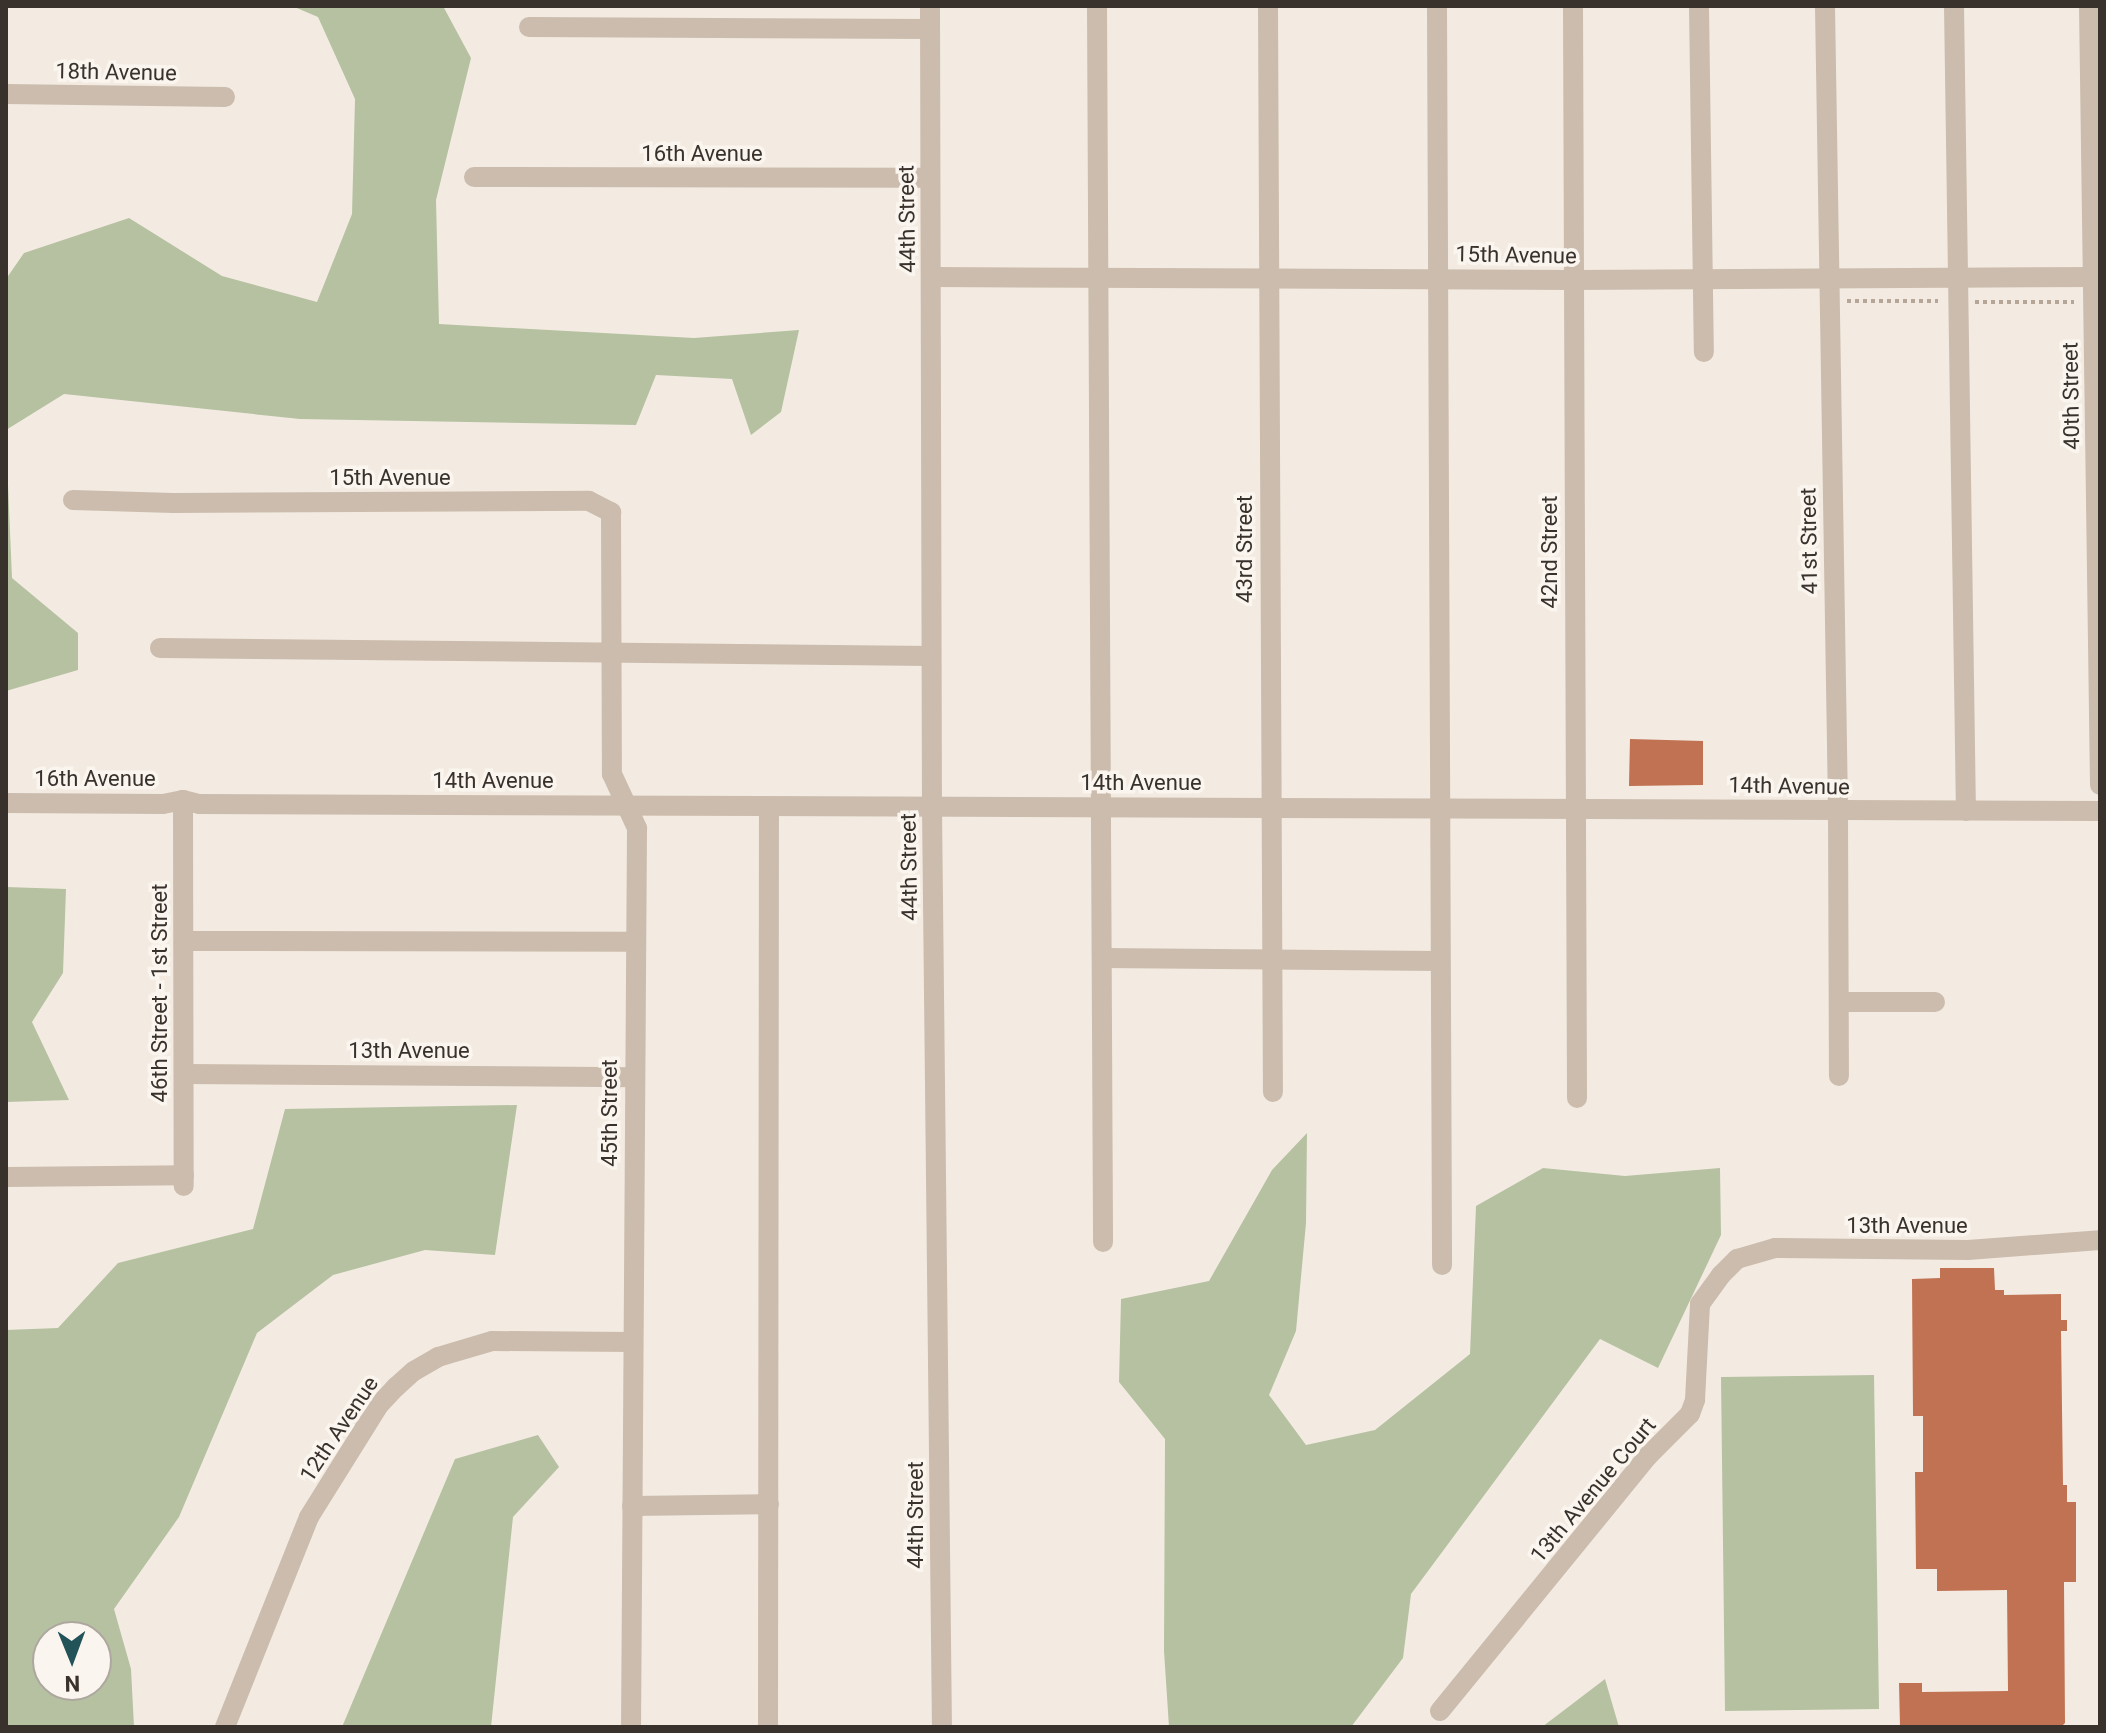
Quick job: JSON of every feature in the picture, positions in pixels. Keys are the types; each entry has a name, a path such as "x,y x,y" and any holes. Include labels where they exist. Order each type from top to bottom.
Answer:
{"street":[{"name":"44th Street","path":"930,6 932,808 942,1727"},
{"path":"1097,6 1103,1242"},
{"name":"43rd Street","path":"1268,6 1269,808 1273,1092"},
{"path":"1437,6 1442,1265"},
{"name":"42nd Street","path":"1573,6 1577,1098"},
{"path":"1699,6 1704,352"},
{"name":"41st Street","path":"1825,6 1838,811 1839,1076"},
{"path":"1954,6 1966,811"},
{"name":"40th Street","path":"2089,6 2097,277 2100,785"},
{"path":"529,27 930,29"},
{"name":"18th Avenue","path":"6,94 225,97"},
{"name":"16th Avenue","path":"474,177 930,178"},
{"name":"15th Avenue","path":"931,277 1573,280 2097,277"},
{"name":"15th Avenue","path":"73,500 173,503 589,501 606,507"},
{"name":"45th Street","path":"606,507 612,520 612,774 637,828 631,1727"},
{"path":"160,648 931,656"},
{"name":"16th Avenue","path":"6,803 163,804 183,800"},
{"name":"14th Avenue","path":"183,800 199,804 769,808 1439,806 2100,811"},
{"name":"46th Street - 1st Street","path":"6,1177 184,1180 183,800"},
{"path":"768,1727 769,808"},
{"path":"185,941 635,942"},
{"path":"1103,958 1439,961"},
{"path":"1839,1002 1935,1002"},
{"name":"13th Avenue","path":"185,1074 634,1077"},
{"name":"13th Avenue","path":"1721,1275 1737,1259 1775,1248 1968,1250 2100,1240"},
{"name":"13th Avenue Court","path":"1440,1711 1648,1456 1690,1414 1695,1400 1700,1304 1721,1275"},
{"name":"12th Avenue","path":"225,1727 309,1517 379,1405 396,1387 414,1371 438,1357 492,1341 632,1342"},
{"path":"632,1506 769,1504"}],"green space":[{"path":"292,6 443,6 471,58 436,200 439,324 694,338 799,330 781,412 751,435 732,379 656,375 636,425 300,419 64,394 6,430 6,279 24,253 129,218 222,276 317,302 352,214 355,99 318,17"},
{"path":"6,438 12,578 78,633 78,670 6,691"},
{"path":"6,887 66,889 63,973 32,1022 69,1100 6,1102"},
{"path":"517,1105 495,1255 425,1250 333,1275 257,1333 179,1517 114,1609 131,1669 134,1727 6,1727 6,1330 58,1328 118,1263 253,1229 285,1109"},
{"path":"1307,1133 1306,1223 1296,1331 1269,1395 1306,1445 1375,1430 1470,1354 1476,1206 1543,1168 1625,1176 1720,1168 1721,1235 1658,1368 1600,1339 1411,1594 1403,1658 1351,1727 1169,1727 1164,1651 1165,1439 1119,1382 1121,1299 1209,1281 1272,1170"},
{"path":"1874,1375 1879,1709 1725,1711 1721,1377"},
{"path":"538,1435 559,1467 513,1517 491,1727 342,1727 455,1459"},
{"path":"1605,1679 1619,1727 1542,1727"}],"building":[{"path":"1630,739 1703,741 1703,785 1629,786"},
{"path":"1940,1268 1994,1268 1995,1290 2004,1290 2004,1295 2061,1294 2061,1320 2067,1320 2067,1331 2061,1331 2063,1485 2067,1485 2067,1502 2076,1502 2076,1582 2064,1582 2065,1723 2061,1727 1900,1727 1899,1683 1922,1683 1922,1692 2008,1691 2007,1590 1937,1591 1937,1569 1916,1569 1915,1472 1923,1472 1923,1416 1913,1416 1912,1279 1940,1278"}]}
